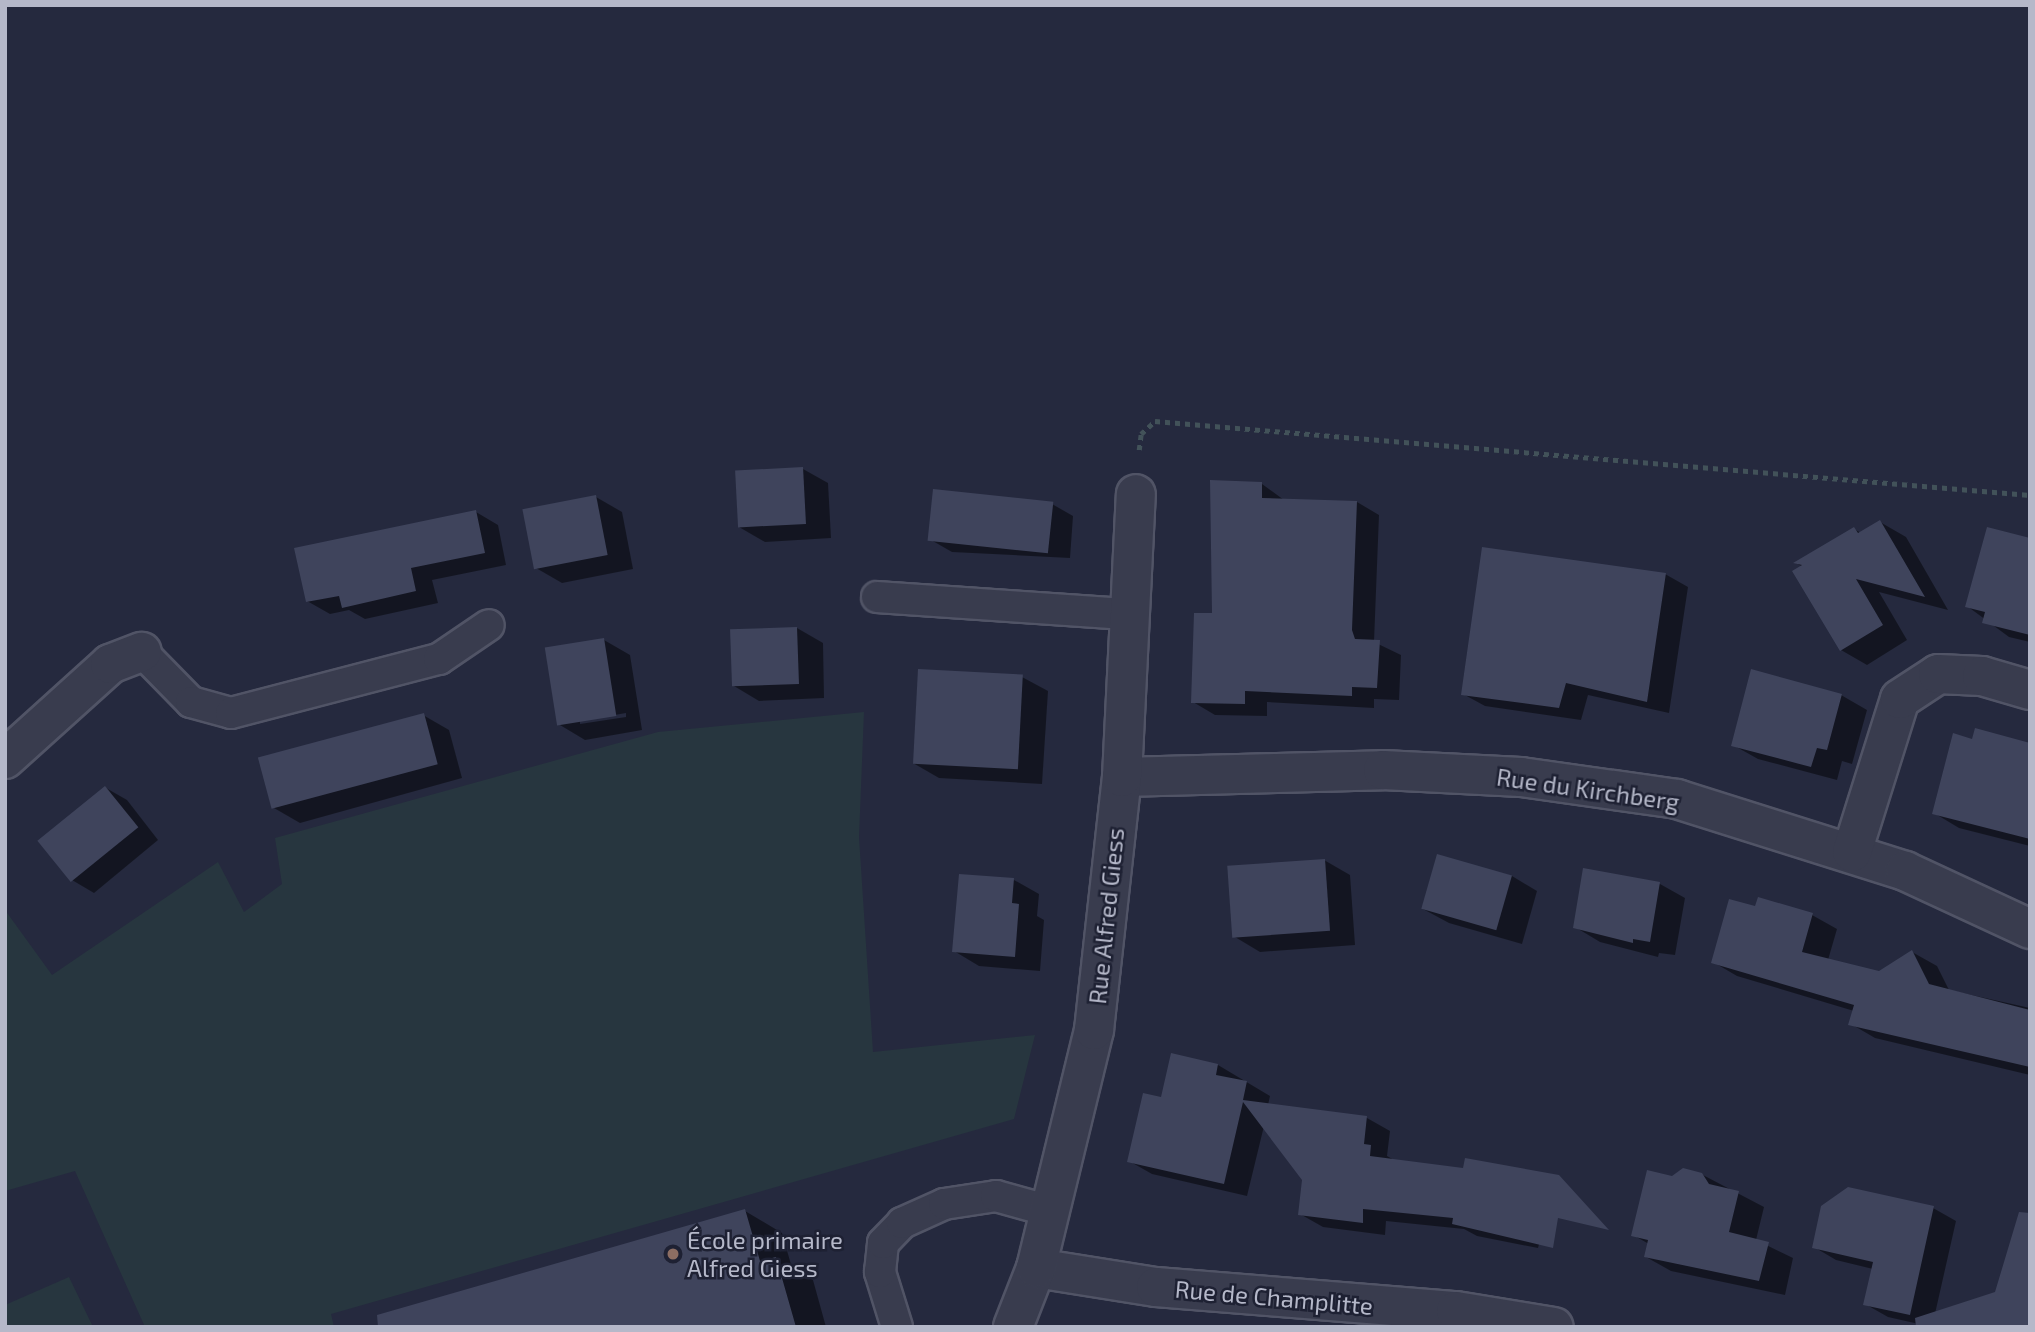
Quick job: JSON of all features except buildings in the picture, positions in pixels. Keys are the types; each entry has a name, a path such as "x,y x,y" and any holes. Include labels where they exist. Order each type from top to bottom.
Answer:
{"street":[{"name":"Rue Alfred Giess","path":"1013,1327 1036,1268 1094,1030 1122,777 1136,494"},
{"path":"5,759 110,664 142,652"},
{"path":"1852,852 1900,699 1938,674 1982,676 2030,690"},
{"name":"Rue du Kirchberg","path":"1122,777 1382,770 1521,776 1677,799 1852,852 1926,879 2030,929"},
{"name":"Rue de Champlitte","path":"1036,1268 1156,1287 1456,1311 1554,1327"}],"lane":[{"path":"877,597 1128,614"},
{"path":"142,652 191,702 231,713 439,659 489,625"},
{"path":"897,1327 880,1272 883,1243 902,1223 944,1204 996,1196 1050,1211"}],"path":[{"path":"1136,494 1141,434 1155,421 2030,495"}],"shaded area":[{"path":"864,712 859,837 873,1052 1035,1035 1014,1119 331,1314 334,1327 145,1327 75,1171 5,1191 5,910 52,975 218,862 244,912 282,884 275,838 658,732"},
{"path":"69,1277 93,1327 5,1327 5,1305"}],"place":[{"name":"École primaire Alfred Giess","path":"673,1254"}]}
